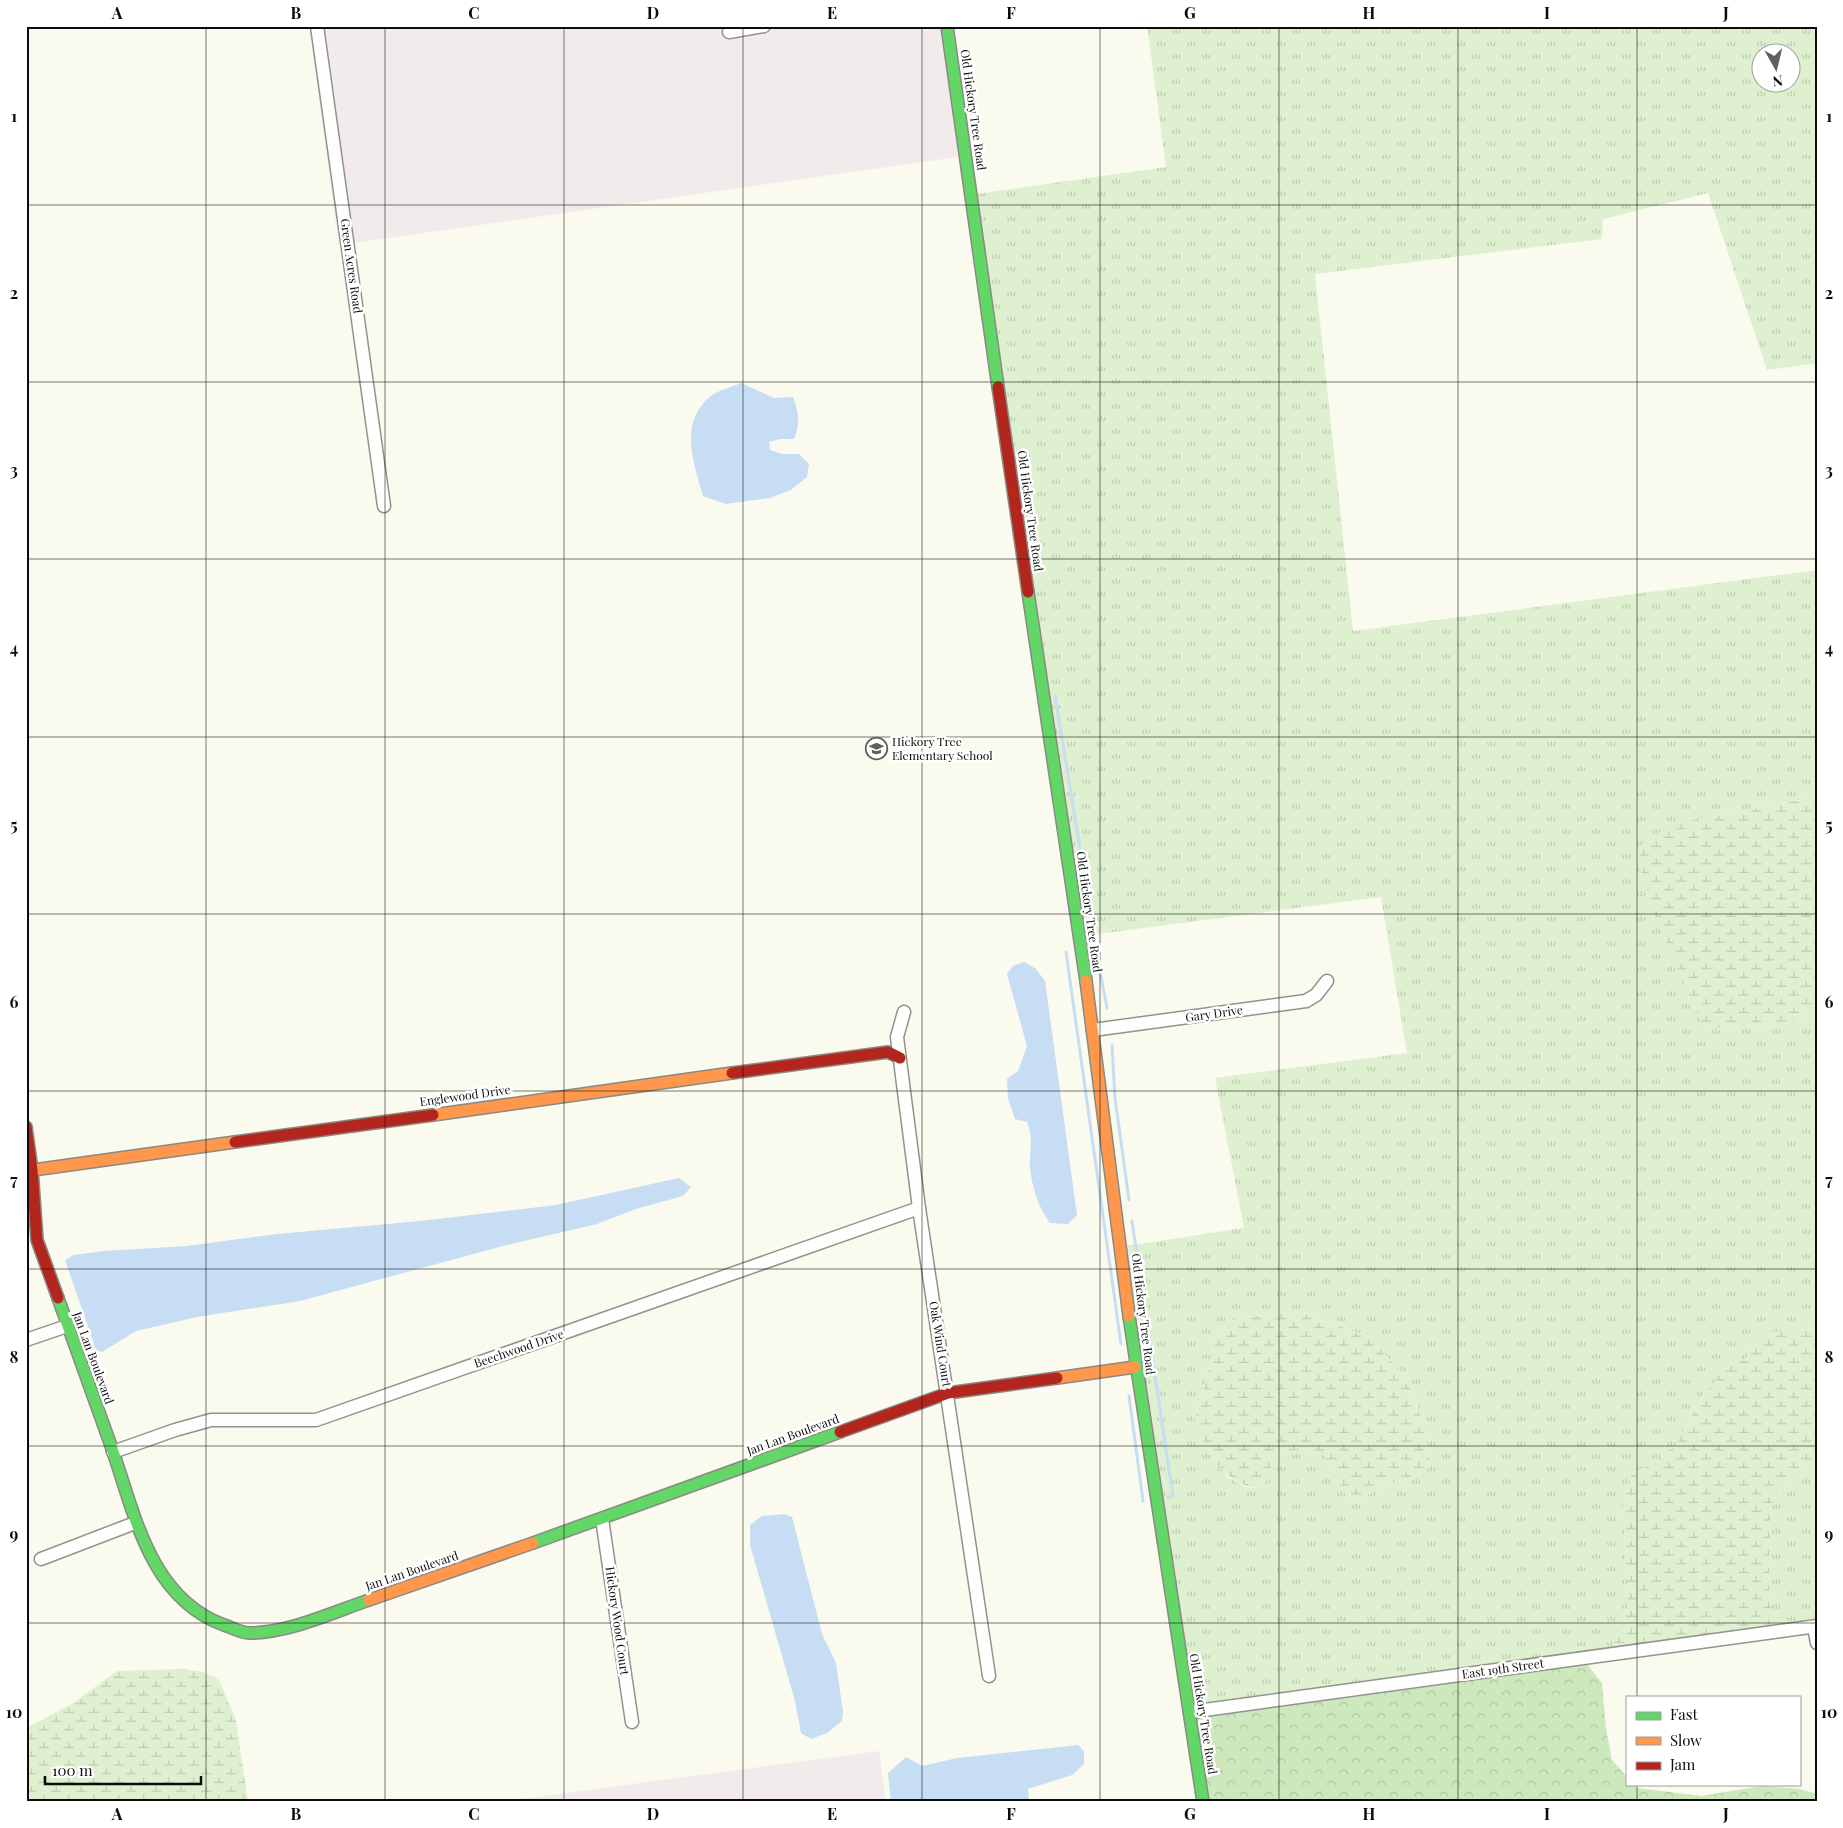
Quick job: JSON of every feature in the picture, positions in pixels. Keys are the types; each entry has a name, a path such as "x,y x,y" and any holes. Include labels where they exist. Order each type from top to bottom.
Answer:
{"street":[{"name":"Green Acres Road","path":"317,26 384,506"},
{"path":"729,32 764,26"},
{"name":"Old Hickory Tree Road","path":"947,26 1092,1030 1136,1367 1203,1802"},
{"name":"Gary Drive","path":"1092,1030 1306,1001 1316,995 1327,981"},
{"name":"Oak Wind Court","path":"904,1012 897,1037 919,1208 989,1676"},
{"name":"Englewood Drive","path":"29,1170 888,1052 900,1058"},
{"name":"Jan Lan Boulevard","path":"26,1127 37,1240 113,1452 135,1523 158,1569 178,1596 211,1620 247,1632 277,1630 312,1620 602,1520 948,1393 1136,1367"},
{"name":"Beechwood Drive","path":"113,1452 175,1430 211,1420 316,1420 919,1208"},
{"path":"26,1340 67,1326"},
{"name":"Hickory Wood Court","path":"602,1520 632,1722"},
{"path":"41,1559 135,1523"},
{"path":"1816,1627 1817,1643"},
{"name":"East 19th Street","path":"1190,1712 1816,1627"}],"shaded area":[{"path":"309,26 942,26 958,157 339,245"},
{"path":"879,1751 886,1802 498,1802"}],"green space":[{"path":"1147,26 1817,26 1817,363 1767,370 1708,193 1603,219 1602,239 1315,274 1353,631 1817,570 1817,797 1671,824 1704,1029 1789,1022 1817,1010 1817,1327 1763,1334 1744,1361 1704,1394 1677,1443 1656,1461 1632,1474 1623,1504 1628,1602 1622,1629 1612,1647 1587,1664 1196,1716 1141,1366 1126,1246 1244,1228 1215,1078 1407,1053 1381,897 1098,934 1083,931 976,194 1166,167","holes":["1298,1312 1370,1337 1406,1379 1417,1405 1427,1441 1430,1467 1410,1479 1389,1484 1362,1498 1347,1497 1323,1455 1303,1450 1279,1452 1271,1462 1260,1488 1246,1487 1227,1477 1194,1422 1212,1360 1216,1337 1233,1318"]},
{"path":"1817,797 1817,1010 1789,1022 1704,1029 1656,918 1640,869 1641,845 1671,824"},
{"path":"1298,1312 1370,1337 1406,1379 1417,1405 1427,1441 1430,1467 1410,1479 1389,1484 1362,1498 1347,1497 1323,1455 1303,1450 1279,1452 1271,1462 1271,1476 1260,1488 1247,1486 1236,1481 1218,1465 1211,1456 1194,1422 1212,1360 1216,1337 1233,1318"},
{"path":"1817,1327 1817,1461 1796,1480 1780,1489 1773,1501 1770,1517 1769,1588 1771,1607 1784,1636 1587,1664 1612,1647 1622,1629 1628,1602 1623,1504 1632,1474 1656,1461 1677,1443 1704,1394 1727,1366 1745,1360 1763,1333"},
{"path":"1817,1461 1817,1632 1784,1636 1771,1607 1769,1588 1770,1517 1773,1501 1780,1489 1796,1480"},
{"path":"1587,1664 1602,1683 1606,1729 1612,1760 1626,1776 1626,1786 1701,1796 1761,1786 1800,1789 1817,1794 1817,1802 1276,1802 1275,1799 1208,1802 1196,1716"},
{"path":"184,1669 204,1672 219,1680 236,1720 248,1802 26,1802 26,1728 72,1704 117,1671"}],"water":[{"path":"741,383 774,398 793,397 798,418 794,439 780,439 769,442 770,450 782,454 799,454 809,464 807,477 791,490 770,498 726,504 703,496 692,455 692,429 695,417 701,406 712,395"},
{"path":"1024,962 1036,969 1045,981 1077,1215 1068,1224 1050,1223 1043,1211 1034,1190 1031,1175 1031,1139 1029,1128 1027,1122 1015,1119 1008,1098 1007,1079 1018,1071 1027,1046 1007,974 1013,966"},
{"path":"679,1178 691,1187 683,1196 636,1209 597,1224 503,1246 300,1301 197,1317 136,1331 102,1352 96,1350 65,1260 74,1255 104,1251 187,1246 277,1234 420,1221 556,1205"},
{"path":"784,1514 792,1517 822,1634 836,1663 843,1712 842,1721 827,1733 811,1739 801,1733 795,1701 750,1545 750,1525 762,1516"},
{"path":"1078,1745 1084,1751 1084,1764 1072,1775 1028,1789 1029,1802 891,1802 888,1773 906,1757 922,1766 957,1758"}],"waterway":[{"path":"1055,696 1093,928"},
{"path":"1095,945 1107,1008"},
{"path":"1066,952 1121,1344"},
{"path":"1112,1045 1115,1098 1129,1200"},
{"path":"1132,1221 1173,1496 1168,1497"},
{"path":"1129,1396 1143,1501"}],"traffic: fast":[{"path":"947,26 998,387"},
{"path":"1028,592 1086,981"},
{"path":"58,1298 137,1523 161,1573 178,1594 198,1612 246,1633 279,1630 295,1626 369,1600"},
{"path":"1129,1316 1203,1802"},
{"path":"533,1543 840,1432"}],"traffic: slow":[{"path":"1086,981 1129,1316"},
{"path":"433,1115 732,1073"},
{"path":"26,1171 235,1142"},
{"path":"1057,1378 1135,1367"},
{"path":"369,1600 533,1543"}],"traffic: jam":[{"path":"998,387 1028,592"},
{"path":"732,1073 888,1052 900,1058"},
{"path":"235,1142 433,1115"},
{"path":"26,1127 32,1170 37,1240 58,1298"},
{"path":"840,1432 948,1393 1057,1378"}],"place":[{"name":"Hickory Tree Elementary School","path":"876,749"}]}
